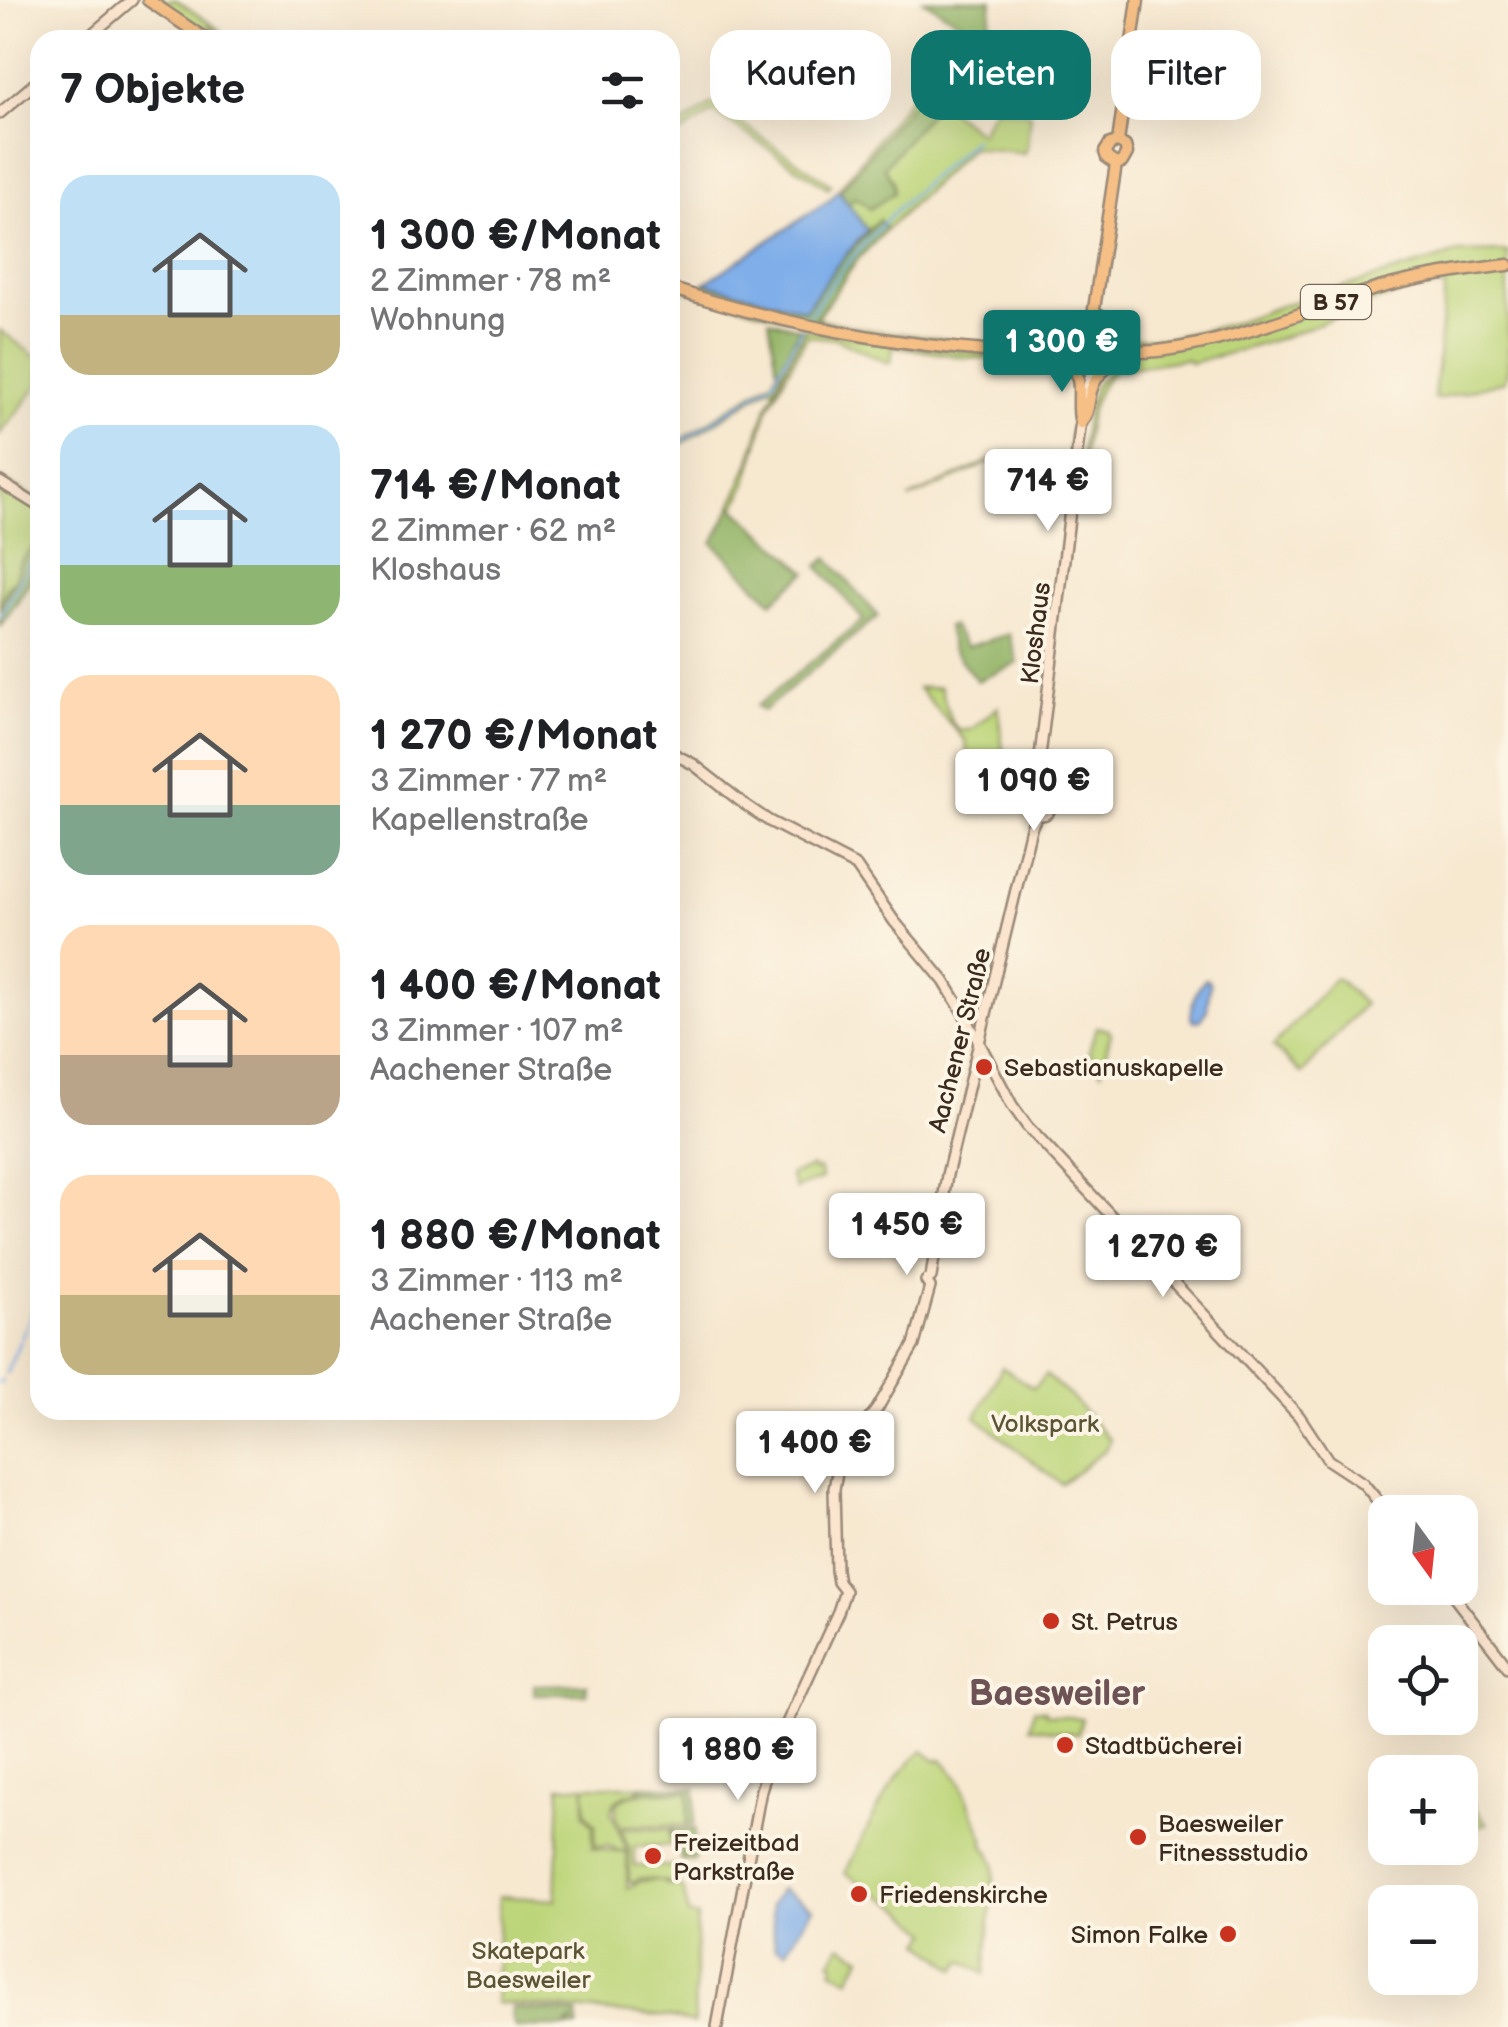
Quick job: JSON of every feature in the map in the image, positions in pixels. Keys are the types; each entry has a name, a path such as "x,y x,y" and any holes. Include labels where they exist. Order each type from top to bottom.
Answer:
{"main road":[{"path":"148,0 192,30"},
{"name":"B 57","path":"1098,349 1098,287 1116,164 1127,153 1118,142 1138,0"},
{"path":"98,30 130,2"},
{"path":"0,113 30,88"},
{"name":"B 57","path":"1083,362 1082,344 1145,354 1230,338 1416,278 1508,265"},
{"path":"1017,353 1056,350 1074,342 1086,328 1098,287"},
{"name":"B 57","path":"1098,287 1102,291 1099,330 1106,344 1158,351"},
{"path":"680,291 799,323 910,343 1099,366 1098,349"},
{"path":"1080,422 1087,413 1092,386 1106,368 1120,360 1156,356 1158,351"},
{"path":"1017,353 1062,363 1073,370 1079,382 1080,422"},
{"name":"Kloshaus","path":"1037,814 1033,805 1038,796 1075,470 1083,362"},
{"path":"0,482 30,500"},
{"path":"680,757 770,821 856,866 894,922 944,981 1012,1105 1038,1138 1299,1416 1328,1460 1363,1483 1373,1495"},
{"name":"Aachener Straße","path":"717,2027 760,1790 845,1591 836,1570 837,1468 847,1446 878,1409 921,1326 947,1174 1037,814"},
{"path":"966,1018 984,1020"},
{"path":"968,1087 979,1074 999,1080"},
{"path":"1460,1605 1508,1666"}],"green space":[{"path":"154,0 176,0 221,30 207,25 215,30 199,30"},
{"path":"923,0 992,0 989,30 973,30"},
{"path":"911,95 911,105 838,190"},
{"path":"911,104 911,120 923,120 884,167 893,182 894,193 870,209 856,197 848,204 840,191"},
{"path":"710,105 710,114 680,134 680,126"},
{"path":"911,114 911,120 963,120 980,133 987,120 1029,120 1024,153 971,147 886,230 879,220 867,230 848,204 893,182 884,167 899,150"},
{"path":"725,120 736,120 831,184 828,188"},
{"path":"879,220 886,230 858,259 816,319 859,328 859,332 680,288 680,281 701,287 705,283 805,310 835,268"},
{"path":"1508,252 1505,381 1434,398 1445,286 1425,288 1385,298 1240,350 1191,363 1186,359 1117,370 1107,378 1094,401 1080,468 1094,386 1116,364 1113,345 1104,338 1104,312 1112,336 1169,338 1231,324 1458,253"},
{"path":"769,320 800,328 779,369 777,368"},
{"path":"800,328 905,345 1020,357 1066,366 1075,380 1076,391 1069,466 1061,467 993,461 908,499 991,460 1067,466 1075,389 1071,376 1063,368 1038,362 962,357 893,346 891,362 886,362 837,339 807,336 767,411 747,482 735,509 732,506 767,407 805,330 782,371 779,369"},
{"path":"859,328 959,341 1059,345 1051,349 1001,349 859,332"},
{"path":"0,330 30,352 30,396 0,434"},
{"path":"777,371 781,373 773,389 770,387 680,445 680,440 773,380"},
{"path":"0,478 30,496 30,554 20,564 17,578 7,587 0,609"},
{"path":"732,506 807,572 772,602 713,543"},
{"path":"30,552 30,581 0,626 3,602 19,564"},
{"path":"828,558 878,616 763,711 757,706 863,620 818,566"},
{"path":"952,626 966,647 1009,634 1018,663 977,681 952,649 947,627"},
{"path":"940,687 951,721 960,731 972,729 998,707 1008,777 1004,786 992,786 992,804 978,807 965,740 918,688"},
{"path":"1334,979 1364,1004 1302,1074 1273,1047"},
{"path":"1096,1027 1111,1033 1101,1071 1089,1051"},
{"path":"812,1167 814,1171 819,1169 822,1179 795,1189 790,1175"},
{"name":"Volkspark","path":"1002,1367 1033,1388 1046,1375 1110,1440 1105,1450 1061,1484 976,1417"},
{"path":"587,1684 586,1694 534,1694 534,1685"},
{"path":"1034,1709 1082,1718 1078,1734 1030,1727"},
{"path":"923,1751 936,1761 942,1759 960,1781 995,1865 985,1974 963,1961 956,1969 922,1942 930,1933 903,1909 845,1873 888,1791"},
{"name":"Skatepark Baesweiler","path":"560,1786 586,1786 585,1790 589,1786 638,1786 638,1792 624,1795 612,1807 627,1850 620,1851 595,1846 595,1825 586,1813 585,1791 584,1814 593,1826 593,1848 627,1852 627,1888 641,1881 659,1880 629,1880 629,1848 621,1829 670,1829 674,1845 634,1847 634,1866 676,1866 676,1883 660,1881 679,1885 689,1916 697,1916 694,2024 670,2017 496,2003 499,1896 556,1900"},
{"path":"641,1786 696,1788 694,1825 687,1825 689,1792 640,1791"},
{"path":"644,1792 689,1792 687,1825 620,1826 616,1812 619,1802"},
{"path":"672,1829 695,1829 694,1860 681,1860 679,1842 672,1839"},
{"path":"841,1945 862,1957 849,1979 832,1970 835,1964 831,1961"},
{"path":"512,2008 577,2013 578,2027 567,2027 574,2020 564,2027 515,2027"}],"water":[{"path":"838,190 867,230 805,310 705,283 831,199"},
{"path":"1206,979 1210,983 1207,1010 1201,1020 1193,1021 1195,997"},
{"path":"781,1889 813,1908 786,1951 775,1947 771,1905"}],"waterway":[{"path":"807,319 844,268 884,223 975,139"},
{"path":"680,443 772,383 802,328"},
{"path":"0,617 30,564"},
{"path":"6,1373 30,1318"}],"place":[{"name":"Sebastianuskapelle","path":"984,1067"},
{"name":"St. Petrus","path":"1051,1621"},
{"name":"Stadtbücherei","path":"1065,1745"},
{"name":"Baesweiler Fitnessstudio","path":"1138,1837"},
{"name":"Freizeitbad Parkstraße","path":"653,1856"},
{"name":"Friedenskirche","path":"859,1894"},
{"name":"Simon Falke","path":"1228,1934"}],"district":[{"name":"Baesweiler","path":"1057,1693"}]}
